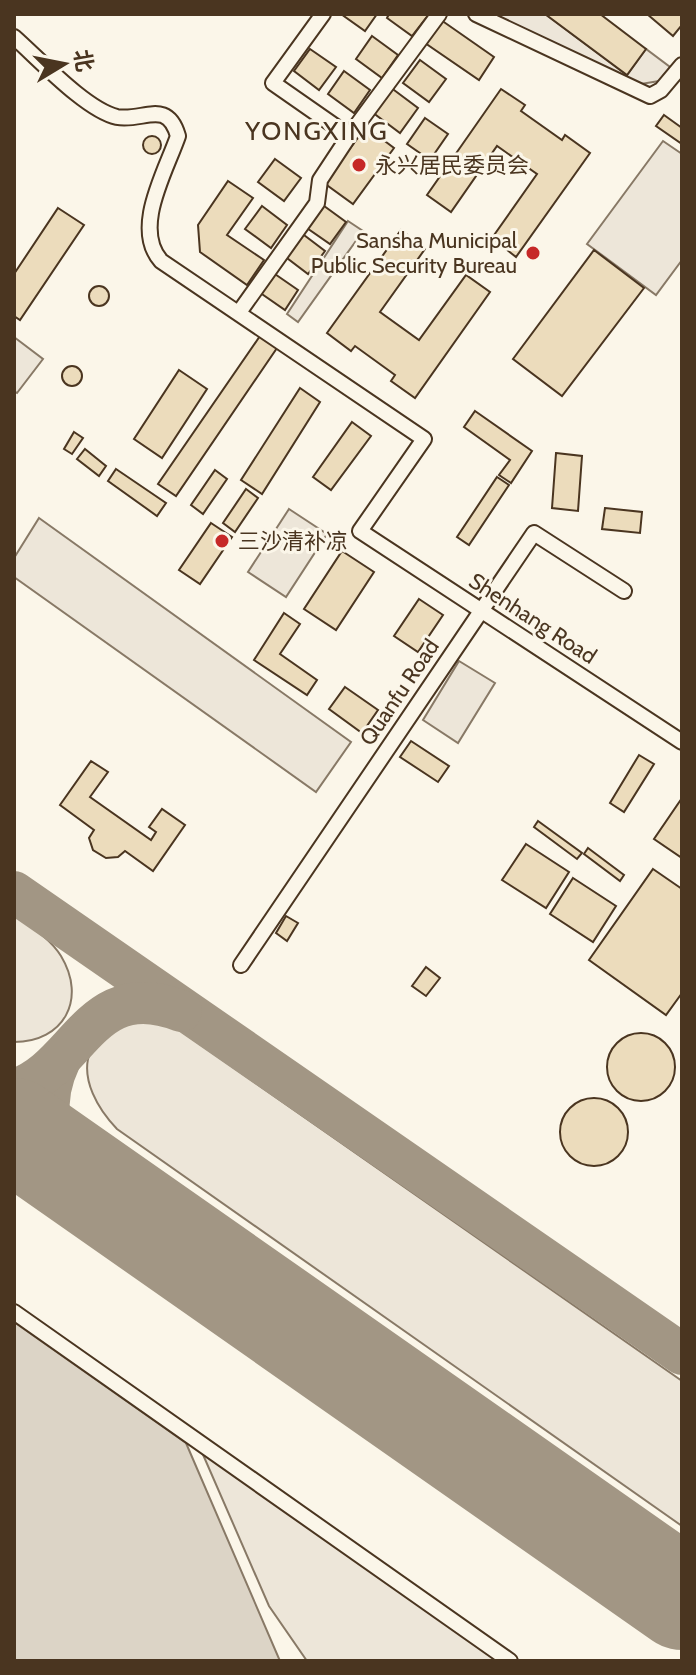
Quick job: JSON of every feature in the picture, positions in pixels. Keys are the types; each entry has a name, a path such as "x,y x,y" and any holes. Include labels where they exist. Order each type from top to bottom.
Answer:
{"street":[{"path":"323,14 273,83 349,136"},
{"path":"14,37 98,109 118,117 155,114 168,117 174,123 178,136 149,225 154,253 240,311 317,203 320,180 349,136 439,14"},
{"path":"476,14 650,96 661,90 682,65"},
{"name":"Shenhang Road","path":"240,311 424,439 360,531 682,742"},
{"name":"Quanfu Road","path":"241,965 534,533 624,591"},
{"path":"14,1312 510,1661"}],"shaded area":[{"path":"493,14 545,14 627,75 646,49 670,67 659,81 641,84"},
{"path":"663,141 682,154 682,260 656,295 587,244"},
{"path":"348,221 363,231 298,322 287,314"},
{"path":"14,337 43,359 17,393 14,391"},
{"path":"289,509 327,534 286,597 248,572"},
{"path":"39,518 351,742 316,792 14,577 14,558"},
{"path":"459,661 495,683 458,743 423,720"},
{"path":"14,915 40,933 57,950 72,988 71,1002 58,1026 46,1035 14,1042"},
{"path":"148,1021 166,1023 181,1031 682,1381 682,1526 117,1129 93,1093 88,1060 94,1045 105,1034 123,1025"},
{"path":"14,1322 186,1443 280,1661 14,1661"},
{"path":"201,1450 506,1661 307,1661 269,1606"}],"building":[{"path":"341,14 377,14 365,31"},
{"path":"389,14 429,14 412,36 387,18"},
{"path":"545,14 600,14 646,49 627,75"},
{"path":"647,14 682,14 682,25 673,36"},
{"path":"441,20 494,57 479,80 425,43"},
{"path":"372,36 398,55 382,78 356,59"},
{"path":"310,49 336,67 319,90 294,71"},
{"path":"420,60 446,79 429,102 403,83"},
{"path":"344,71 370,90 354,113 328,94"},
{"path":"390,87 418,108 400,133 372,112"},
{"path":"501,89 525,105 521,111 562,140 565,135 590,153 516,257 492,238 537,174 497,146 451,212 427,195"},
{"path":"664,115 682,128 682,144 656,126"},
{"path":"425,118 448,134 430,160 407,144"},
{"name":"永兴居民委员会","path":"366,127 394,148 353,204 324,183"},
{"path":"148,136 156,136 161,145 159,152 148,154 143,149 143,141"},
{"path":"275,159 301,178 284,201 258,182"},
{"path":"228,181 253,198 227,235 264,260 247,285 200,252 198,225"},
{"path":"320,203 346,222 330,244 304,226"},
{"path":"262,206 287,225 271,248 245,229"},
{"path":"58,208 84,225 20,320 14,316 14,274"},
{"path":"401,230 425,249 380,312 419,340 466,275 490,292 415,398 391,381 395,375 355,346 351,351 327,333"},
{"path":"300,232 325,251 308,274 283,255"},
{"path":"594,250 644,288 562,396 513,359"},
{"path":"272,272 298,290 285,310 259,292"},
{"path":"99,286 106,289 109,296 106,303 99,306 92,303 89,296 92,289"},
{"path":"260,336 277,348 176,496 158,484"},
{"path":"72,366 79,369 82,376 79,383 72,386 65,383 62,376 65,369"},
{"path":"179,370 207,389 162,458 134,439"},
{"path":"300,388 320,402 262,494 241,480"},
{"path":"475,411 532,451 511,483 499,475 510,460 464,427"},
{"path":"352,422 371,436 331,490 313,477"},
{"path":"74,432 83,438 72,454 64,449"},
{"path":"85,449 106,466 99,476 77,459"},
{"path":"556,453 582,456 578,511 552,508"},
{"path":"116,469 166,503 157,516 108,481"},
{"path":"215,470 227,479 203,514 191,505"},
{"path":"497,477 509,485 469,545 457,537"},
{"path":"246,489 258,498 235,532 223,523"},
{"path":"605,508 642,512 640,533 602,529"},
{"path":"211,523 232,537 200,584 179,570"},
{"path":"342,551 374,572 336,630 304,609"},
{"path":"419,599 443,615 418,652 394,636"},
{"path":"284,613 300,624 280,654 317,680 307,695 254,660"},
{"path":"345,687 378,710 362,733 329,709"},
{"path":"411,741 449,766 438,782 400,757"},
{"path":"639,755 654,764 624,812 610,803"},
{"path":"91,761 108,772 90,797 151,840 156,832 149,827 162,809 185,825 153,871 125,851 118,857 106,858 93,850 89,838 94,830 60,805"},
{"path":"682,798 682,858 654,839"},
{"path":"538,821 582,853 577,859 534,827"},
{"path":"526,844 569,872 546,908 502,880"},
{"path":"588,848 624,875 620,881 584,854"},
{"path":"653,869 682,889 682,993 666,1015 589,960"},
{"path":"573,878 616,906 593,942 550,914"},
{"path":"286,916 298,923 287,941 276,933"},
{"path":"426,967 440,978 426,996 412,986"},
{"path":"648,1033 669,1048 675,1067 673,1080 665,1091 648,1101 634,1101 617,1091 609,1080 607,1060 617,1043 628,1035"},
{"path":"594,1098 618,1108 628,1132 618,1156 594,1166 570,1156 560,1132 570,1108"}],"taxiway":[{"path":"14,892 682,1354"},
{"path":"14,1090 36,1079 88,1029 105,1015 125,1005 150,1003 181,1011"},
{"path":"60,1060 50,1090 49,1119 57,1147 74,1173"}],"runway":[{"path":"14,1130 682,1598"}],"place":[{"name":"永兴居民委员会","path":"359,165"},
{"name":"Sansha Municipal Public Security Bureau","path":"533,253"},
{"name":"三沙清补凉","path":"222,541"}],"district":[{"name":"YONGXING","path":"317,131"}]}
